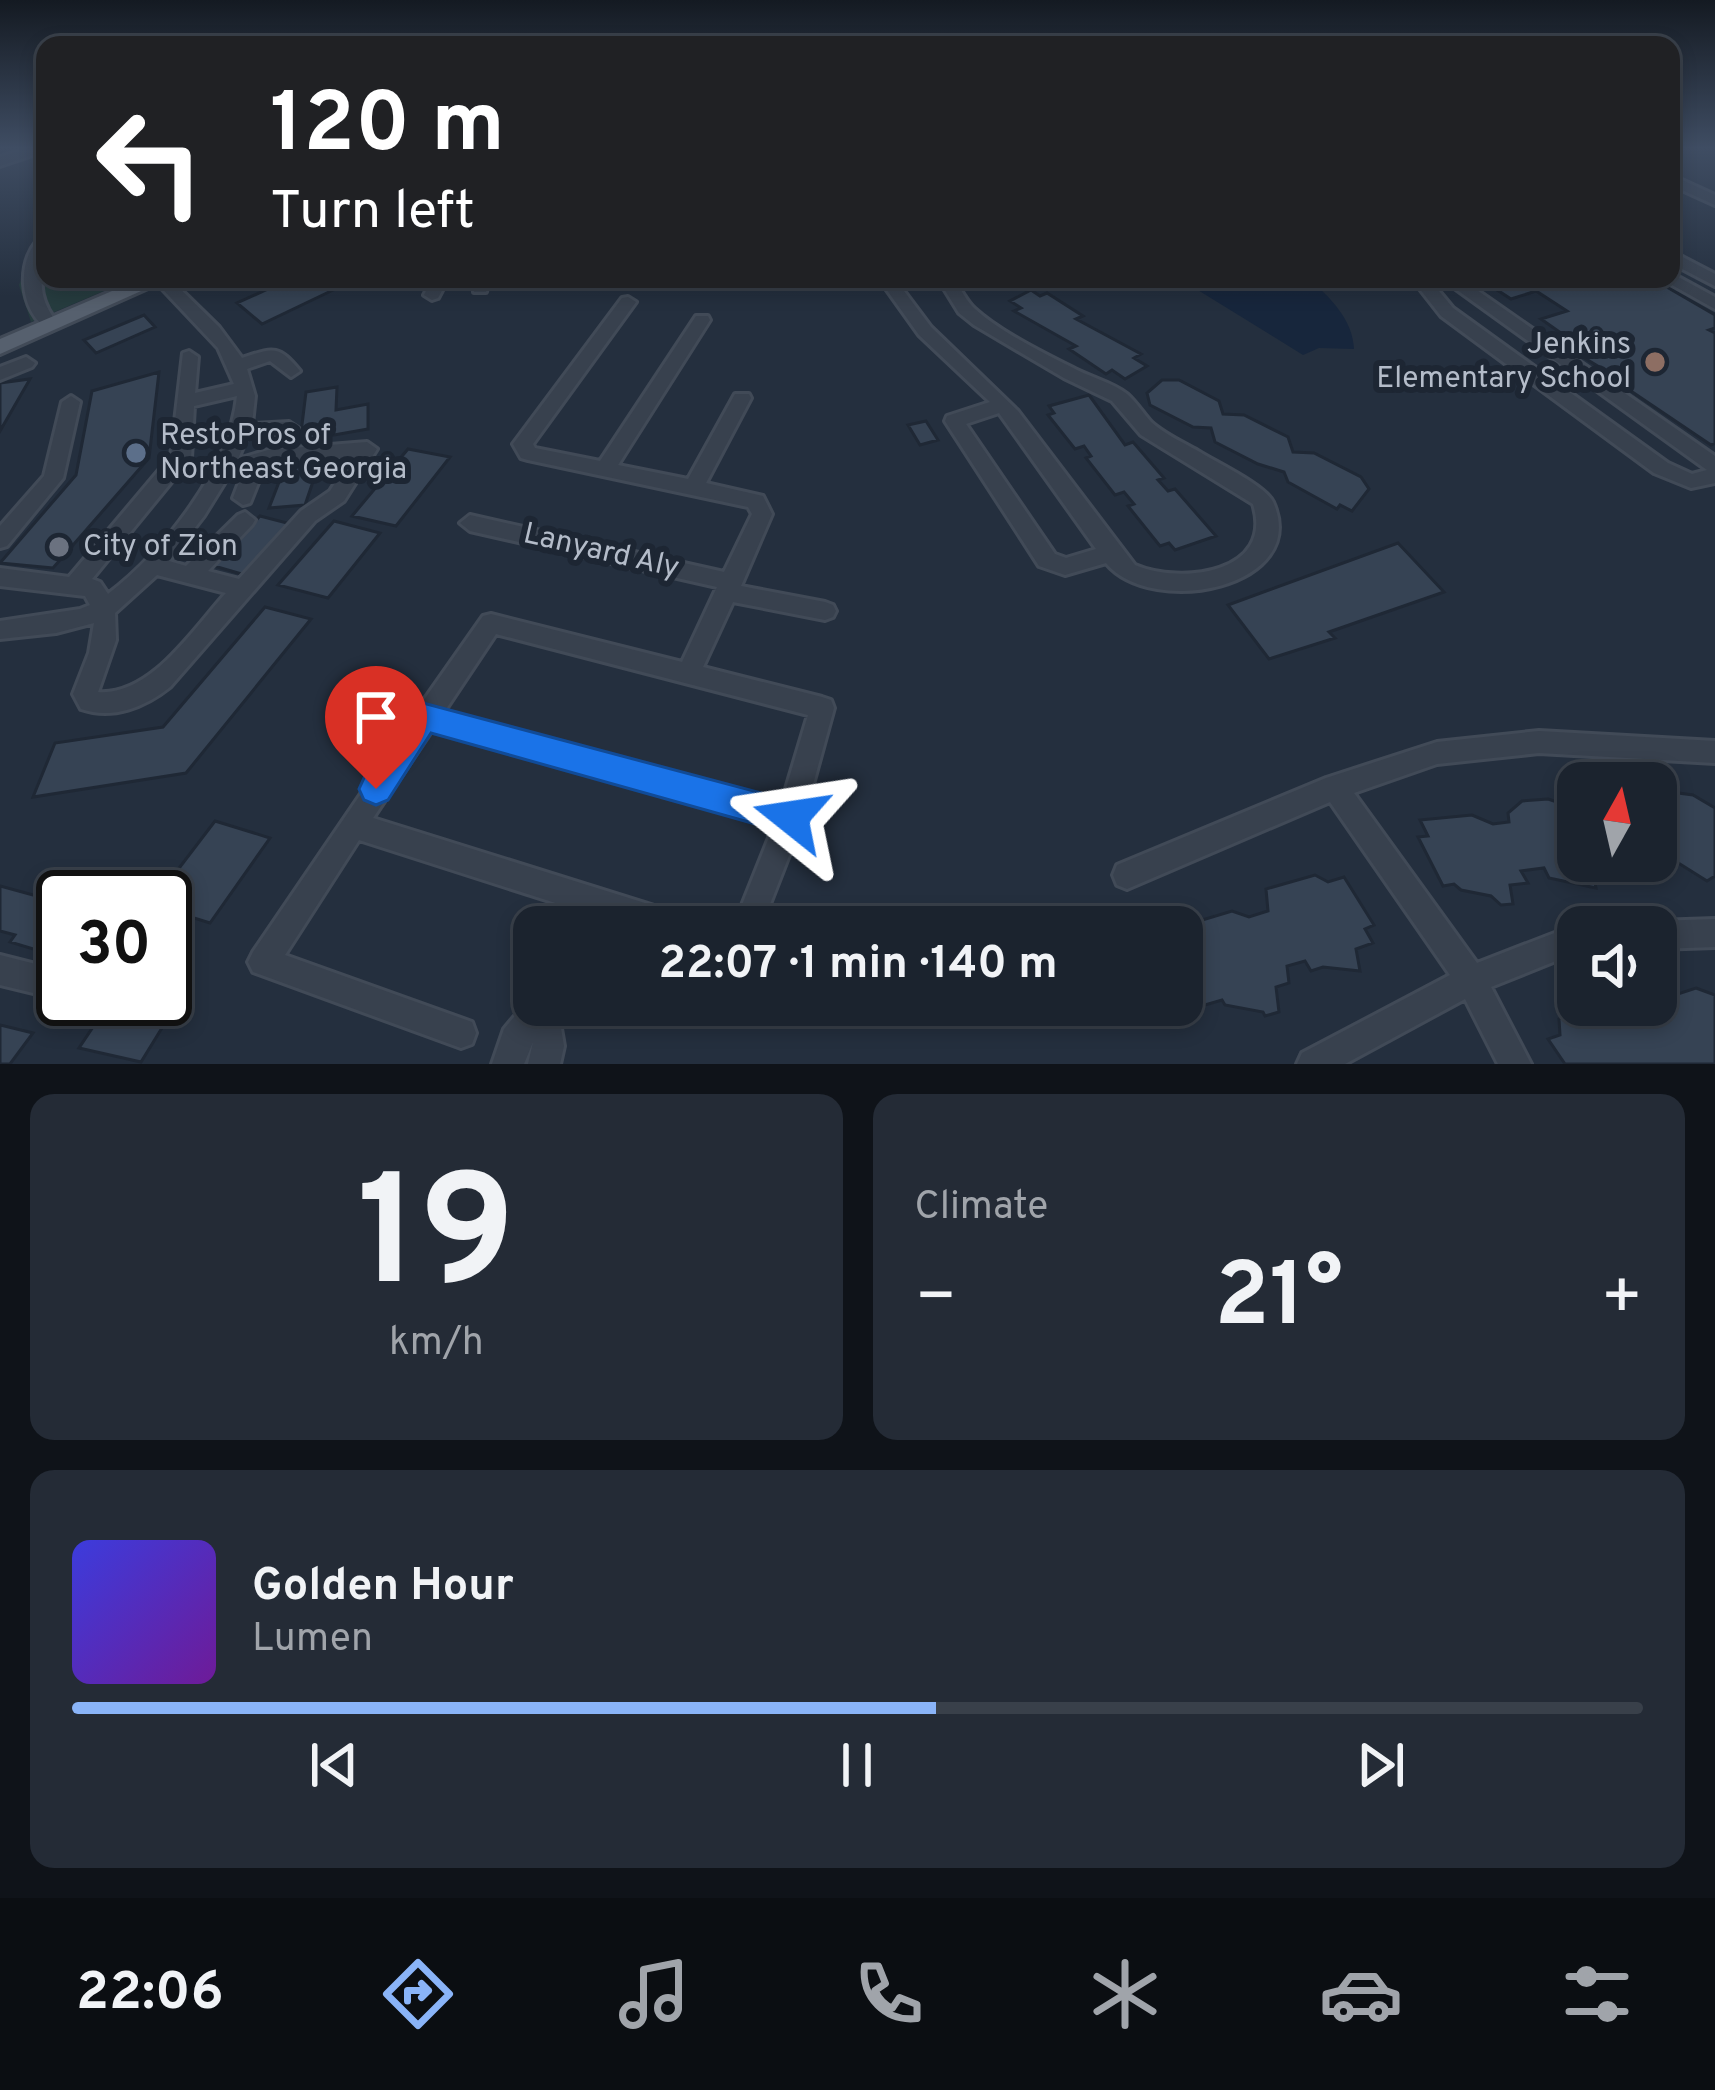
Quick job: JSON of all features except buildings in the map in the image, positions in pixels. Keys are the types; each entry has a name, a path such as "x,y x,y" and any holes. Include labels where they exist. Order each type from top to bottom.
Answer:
{"main road":[{"path":"0,347 138,288"}],"street":[{"path":"1680,261 1715,281"},
{"path":"36,262 30,278 32,299 51,326"},
{"path":"1680,283 1715,304"},
{"path":"0,630 47,625 107,607 190,519 225,467 246,417 244,388 218,333 169,288"},
{"path":"893,288 922,328 1002,405 1124,569 1180,587 1233,572 1260,555 1271,530 1270,514 1262,500 1148,430 1119,397 980,321 965,310 952,288"},
{"path":"1427,288 1447,312 1661,468 1691,481 1715,476"},
{"path":"1463,288 1715,466"},
{"path":"628,302 523,444 528,452 756,501 762,514 689,672"},
{"path":"605,470 702,320"},
{"path":"236,365 273,354 290,371"},
{"path":"74,586 181,458 189,357"},
{"path":"0,374 26,363"},
{"path":"189,401 244,388"},
{"path":"693,488 742,398"},
{"path":"0,540 53,478 71,402"},
{"path":"1002,405 954,421 1047,560 1065,567 1112,553"},
{"path":"241,431 289,428"},
{"path":"0,577 92,588 107,607 108,633 85,694 90,702 106,704 142,695 162,680 308,517 337,496 368,449 268,457 256,464 225,467"},
{"path":"190,575 244,509 256,464"},
{"name":"Lanyard Aly","path":"470,523 825,611"},
{"path":"150,565 244,589"},
{"path":"461,1033 262,962 423,717 491,623 823,708 791,817 755,906"},
{"path":"423,717 791,817"},
{"path":"1127,874 1335,787 1437,753 1539,742 1715,752"},
{"path":"1335,787 1471,980 1515,1064"},
{"path":"353,825 563,906"},
{"path":"1677,934 1715,933"},
{"path":"1313,1064 1471,980 1557,946"},
{"path":"0,970 36,979"},
{"path":"508,1064 515,1040 542,1005 549,1046 544,1064"}],"green space":[{"path":"36,244 36,288 111,288 31,322 19,285"}],"water":[{"path":"1195,288 1318,288 1345,319 1354,349 1319,348 1303,355"}],"place":[{"name":"Jenkins Elementary School","path":"1655,362"},
{"name":"RestoPros of Northeast Georgia","path":"136,453"},
{"name":"City of Zion","path":"59,547"}],"route":[{"path":"376,789 423,717 791,817"}]}
